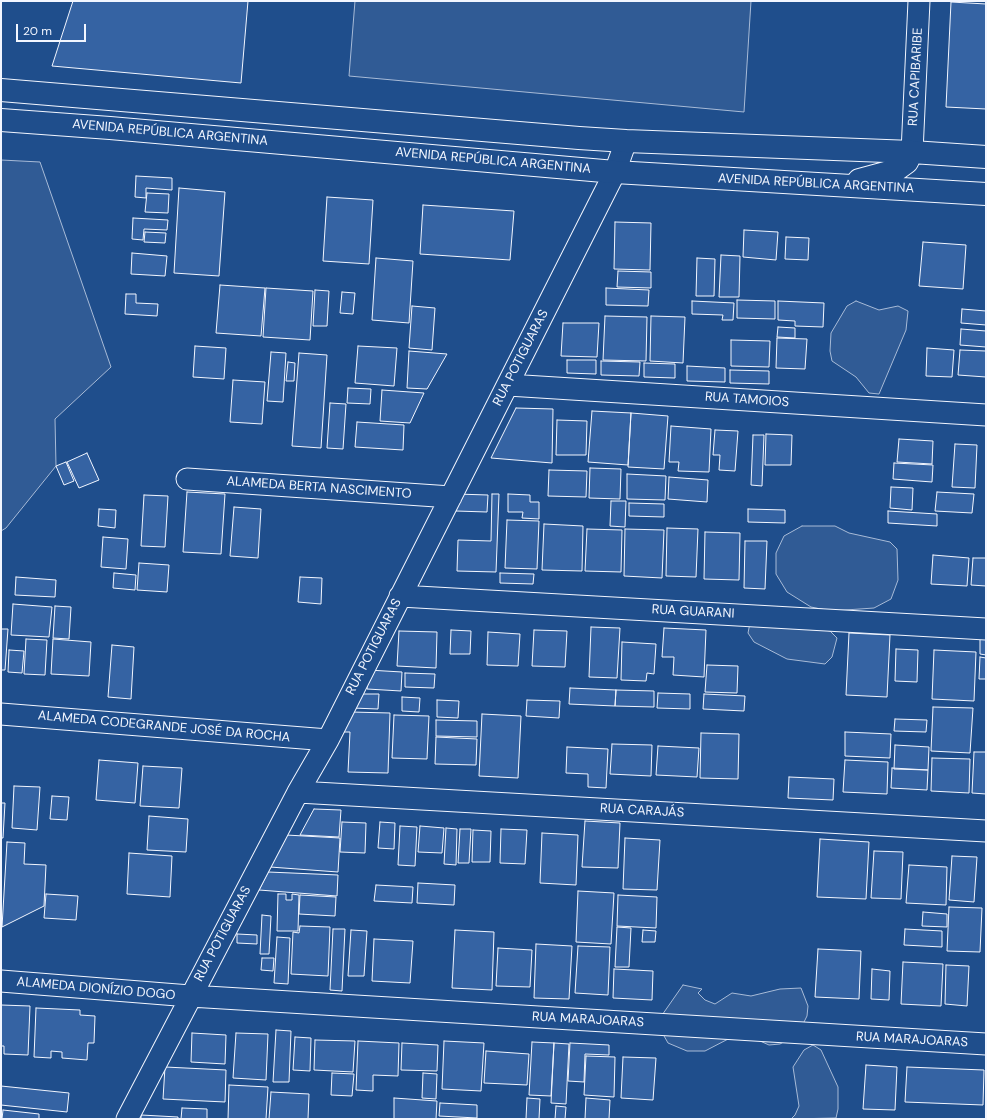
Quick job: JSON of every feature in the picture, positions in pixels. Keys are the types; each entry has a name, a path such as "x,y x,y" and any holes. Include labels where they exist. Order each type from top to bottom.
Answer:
{"main road":[{"path":"1,90 626,142 912,152 986,158"},
{"name":"AVENIDA REPÚBLICA ARGENTINA","path":"1,120 110,128 615,172 986,194"},
{"path":"841,185 896,170 907,162 912,152"}],"street":[{"name":"RUA CAPIBARIBE","path":"912,152 919,1"},
{"name":"RUA POTIGUARAS","path":"127,1119 298,792 328,740 615,172 626,142"},
{"name":"RUA TAMOIOS","path":"508,385 986,415"},
{"name":"ALAMEDA BERTA NASCIMENTO","path":"188,479 451,497"},
{"name":"RUA GUARANI","path":"400,596 986,629"},
{"name":"ALAMEDA CODEGRANDE JOSÉ DA ROCHA","path":"1,714 328,740"},
{"name":"RUA CARAJÁS","path":"298,792 986,831"},
{"name":"ALAMEDA DIONÍZIO DOGO","path":"1,981 190,996"},
{"name":"RUA MARAJOARAS","path":"190,996 986,1044"}],"shaded area":[{"path":"355,1 751,1 744,112 349,76"},
{"path":"1,160 40,162 111,367 55,419 56,466 6,528 1,531"},
{"path":"856,301 879,310 898,306 908,311 906,330 879,394 869,393 856,377 832,361 830,351 831,333 847,306"},
{"path":"802,526 835,526 849,533 890,542 897,549 898,580 891,599 874,608 831,611 811,607 787,592 776,574 776,553 784,536"},
{"path":"750,623 818,628 830,631 837,638 832,657 825,664 787,659 754,642 748,633"},
{"path":"683,985 702,989 698,993 705,1000 715,1004 732,993 751,996 780,989 801,988 808,1006 807,1016 798,1034 780,1044 769,1045 751,1037 732,1037 705,1051 687,1051 668,1043 659,1027 660,1018"},
{"path":"813,1045 821,1050 838,1087 838,1109 836,1118 791,1119 795,1115 799,1106 793,1067 804,1050"}],"building":[{"path":"73,1 248,1 241,83 52,66"},
{"path":"951,2 986,4 986,109 946,107"},
{"path":"136,176 172,178 172,190 146,188 146,198 135,197"},
{"path":"179,188 225,192 219,276 174,273"},
{"path":"147,193 169,194 168,213 145,212"},
{"path":"327,197 373,200 369,264 323,261"},
{"path":"423,205 514,211 510,260 420,254"},
{"path":"133,218 168,220 167,230 144,229 143,240 132,239"},
{"path":"615,222 651,223 650,270 614,269"},
{"path":"744,230 778,232 776,260 743,257"},
{"path":"145,232 166,233 165,243 144,242"},
{"path":"786,237 809,238 808,260 785,259"},
{"path":"923,242 966,245 963,289 919,286"},
{"path":"132,253 167,256 165,276 131,274"},
{"path":"721,255 740,256 739,297 719,297"},
{"path":"376,258 413,261 409,323 372,320"},
{"path":"697,258 715,259 714,296 696,296"},
{"path":"618,271 651,272 651,288 617,287"},
{"path":"220,285 265,288 261,336 216,333"},
{"path":"266,288 313,291 310,340 263,337"},
{"path":"606,288 649,290 648,306 606,305"},
{"path":"315,290 329,291 327,326 313,326"},
{"path":"342,292 355,293 353,314 340,313"},
{"path":"126,294 136,294 136,303 158,304 157,316 125,314"},
{"path":"737,300 775,301 775,319 737,318"},
{"path":"692,301 734,303 733,320 722,320 723,315 692,314"},
{"path":"778,301 824,303 823,327 795,326 795,321 778,320"},
{"path":"412,306 435,308 432,350 409,348"},
{"path":"962,309 986,311 986,325 961,323"},
{"path":"605,316 647,317 646,361 603,360"},
{"path":"651,316 685,317 683,363 650,361"},
{"path":"563,323 599,323 597,357 561,356"},
{"path":"778,327 795,328 795,338 777,337"},
{"path":"961,329 986,331 986,347 960,345"},
{"path":"777,338 807,339 805,369 776,368"},
{"path":"731,340 770,341 769,367 731,366"},
{"path":"195,346 226,348 224,379 193,377"},
{"path":"358,346 397,348 394,386 355,383"},
{"path":"927,348 954,350 952,377 926,376"},
{"path":"960,350 986,351 986,377 958,375"},
{"path":"409,351 447,354 427,389 407,388"},
{"path":"271,352 286,353 283,402 267,401"},
{"path":"299,353 327,355 321,448 292,446"},
{"path":"567,360 596,360 596,374 567,373"},
{"path":"601,361 640,362 639,376 601,375"},
{"path":"288,362 295,363 294,381 286,381"},
{"path":"644,363 675,364 675,378 644,377"},
{"path":"687,366 725,368 725,382 687,381"},
{"path":"730,370 769,371 769,384 730,383"},
{"path":"233,380 265,382 262,424 230,422"},
{"path":"348,388 371,389 370,404 347,403"},
{"path":"382,390 424,393 410,423 380,421"},
{"path":"330,403 346,404 343,449 327,448"},
{"path":"516,408 553,409 552,463 491,458"},
{"path":"592,411 631,413 628,465 588,462"},
{"path":"631,413 668,416 664,469 628,467"},
{"path":"557,420 587,421 586,455 556,455"},
{"path":"357,422 404,425 403,450 355,447"},
{"path":"671,426 711,429 709,472 678,471 679,462 669,462"},
{"path":"715,430 738,431 735,471 719,470 720,455 713,455"},
{"path":"766,434 792,435 791,465 765,465"},
{"path":"753,435 764,435 762,486 751,485"},
{"path":"899,439 933,441 932,464 897,462"},
{"path":"955,444 977,445 975,488 952,487"},
{"path":"87,453 99,480 79,488 67,462"},
{"path":"66,462 74,481 64,485 56,466"},
{"path":"894,463 933,465 932,482 893,479"},
{"path":"590,468 621,469 620,499 589,498"},
{"path":"549,470 587,471 586,497 548,496"},
{"path":"627,474 666,476 665,500 627,499"},
{"path":"669,477 708,480 707,502 668,499"},
{"path":"891,487 913,488 912,510 890,508"},
{"path":"187,492 225,494 221,554 183,552"},
{"path":"937,492 974,494 972,513 935,511"},
{"path":"456,494 488,495 487,512 456,511"},
{"path":"492,494 499,494 496,572 457,571 458,540 491,541"},
{"path":"508,494 530,495 530,502 539,502 539,519 522,518 523,512 508,512"},
{"path":"144,495 168,496 165,547 141,546"},
{"path":"611,501 626,501 625,527 610,526"},
{"path":"629,503 664,504 664,517 629,516"},
{"path":"234,507 261,509 258,558 230,556"},
{"path":"99,509 116,510 115,528 98,526"},
{"path":"748,509 785,510 785,523 748,522"},
{"path":"888,511 937,514 937,526 888,523"},
{"path":"507,520 539,521 537,569 505,568"},
{"path":"544,524 583,526 582,571 542,570"},
{"path":"667,528 698,529 696,577 666,576"},
{"path":"587,529 622,530 621,572 585,571"},
{"path":"625,529 664,530 662,578 624,576"},
{"path":"705,532 740,533 739,580 704,579"},
{"path":"103,537 128,539 126,569 101,567"},
{"path":"745,541 767,541 765,589 744,588"},
{"path":"933,555 969,558 967,586 931,584"},
{"path":"973,558 986,558 986,586 971,585"},
{"path":"139,563 169,565 167,592 137,590"},
{"path":"114,573 136,575 135,590 113,588"},
{"path":"500,573 534,574 533,584 500,583"},
{"path":"16,577 56,580 55,597 15,595"},
{"path":"300,577 322,578 321,604 298,602"},
{"path":"13,604 52,607 49,637 11,635"},
{"path":"55,606 71,607 69,639 53,638"},
{"path":"591,627 620,628 617,678 589,677"},
{"path":"664,628 706,630 704,677 673,675 674,657 662,657"},
{"path":"1,629 8,629 5,670 1,670"},
{"path":"451,630 471,631 470,654 450,654"},
{"path":"534,630 567,631 565,667 532,666"},
{"path":"399,631 437,632 436,668 397,666"},
{"path":"488,632 520,634 518,666 487,665"},
{"path":"849,633 890,635 887,697 846,695"},
{"path":"980,638 986,639 986,655 980,654"},
{"path":"26,639 47,640 45,675 24,674"},
{"path":"53,639 91,642 89,676 51,674"},
{"path":"622,642 656,644 654,674 647,673 646,681 621,680"},
{"path":"112,645 134,647 131,699 108,697"},
{"path":"896,649 918,650 917,682 895,681"},
{"path":"9,650 24,651 22,673 8,672"},
{"path":"934,650 976,652 974,701 932,699"},
{"path":"980,657 986,658 986,679 979,679"},
{"path":"707,665 738,666 737,693 705,692"},
{"path":"368,670 402,672 401,691 367,689"},
{"path":"405,673 435,674 434,688 405,687"},
{"path":"570,688 616,690 615,706 569,704"},
{"path":"616,690 654,691 654,707 615,706"},
{"path":"658,693 690,694 690,709 657,708"},
{"path":"362,694 379,694 378,709 352,708"},
{"path":"704,694 745,696 744,711 703,709"},
{"path":"402,697 420,698 419,712 402,711"},
{"path":"437,700 459,701 458,718 437,717"},
{"path":"527,700 560,701 559,718 526,716"},
{"path":"933,707 973,708 970,753 931,751"},
{"path":"351,712 390,713 388,773 348,772 350,732 339,732"},
{"path":"482,714 521,716 518,778 479,776"},
{"path":"394,715 429,716 427,759 392,758"},
{"path":"895,719 927,720 926,732 894,731"},
{"path":"436,720 477,721 477,737 436,736"},
{"path":"845,732 891,734 890,758 845,756"},
{"path":"701,733 739,734 738,779 700,778"},
{"path":"436,737 477,739 476,765 435,764"},
{"path":"612,744 652,745 651,776 610,774"},
{"path":"895,745 929,747 928,770 894,769"},
{"path":"658,746 699,748 697,777 656,775"},
{"path":"567,747 608,749 606,788 588,787 588,774 566,773"},
{"path":"974,752 986,752 986,794 972,793"},
{"path":"932,758 970,759 969,793 931,791"},
{"path":"99,760 138,763 135,803 96,800"},
{"path":"845,760 888,762 887,794 843,792"},
{"path":"143,766 182,768 179,808 140,806"},
{"path":"892,768 928,770 927,790 891,788"},
{"path":"789,777 834,779 833,800 788,798"},
{"path":"14,786 40,787 37,830 12,828"},
{"path":"52,796 69,797 67,820 50,819"},
{"path":"1,803 5,803 3,838 1,838"},
{"path":"314,809 341,810 339,837 300,835"},
{"path":"149,816 188,819 186,852 147,850"},
{"path":"585,821 620,823 618,868 582,867"},
{"path":"342,822 366,823 365,853 340,852"},
{"path":"380,822 395,823 394,849 378,848"},
{"path":"400,826 417,827 415,866 398,865"},
{"path":"420,826 444,828 442,853 418,852"},
{"path":"446,828 457,829 456,865 444,864"},
{"path":"460,829 471,829 469,863 458,863"},
{"path":"501,829 527,830 525,864 500,863"},
{"path":"473,830 491,831 490,862 472,862"},
{"path":"542,833 578,835 576,885 540,883"},
{"path":"286,835 340,838 338,872 270,867"},
{"path":"625,838 660,840 657,890 623,889"},
{"path":"820,839 869,842 866,899 817,897"},
{"path":"7,842 25,843 24,864 46,865 44,906 2,927"},
{"path":"874,851 903,852 901,899 871,898"},
{"path":"129,853 172,856 170,897 127,894"},
{"path":"952,856 977,857 974,902 949,900"},
{"path":"909,865 947,867 946,905 906,903"},
{"path":"268,872 338,875 337,896 259,890"},
{"path":"418,883 455,885 454,905 417,903"},
{"path":"376,885 413,887 412,903 374,901"},
{"path":"578,891 614,893 611,944 576,942"},
{"path":"46,894 78,896 76,920 44,918"},
{"path":"278,894 286,894 286,900 292,900 292,894 299,895 298,931 277,931"},
{"path":"300,895 336,897 335,916 299,914"},
{"path":"618,895 657,897 656,928 617,926"},
{"path":"949,907 982,908 980,952 947,951"},
{"path":"923,912 947,914 947,927 922,926"},
{"path":"262,915 271,916 269,954 260,954"},
{"path":"300,926 330,927 328,976 291,974 293,932 299,933"},
{"path":"617,927 631,928 629,967 615,967"},
{"path":"333,929 345,929 342,991 330,990"},
{"path":"905,929 942,931 942,947 904,945"},
{"path":"351,930 367,931 364,976 348,976"},
{"path":"455,930 494,932 492,990 452,988"},
{"path":"643,930 656,931 655,942 642,942"},
{"path":"237,934 257,935 257,944 237,943"},
{"path":"277,937 290,938 288,984 274,983"},
{"path":"374,939 413,941 410,983 372,981"},
{"path":"536,944 572,946 569,999 534,998"},
{"path":"578,946 610,947 608,995 575,993"},
{"path":"498,948 532,950 530,987 496,986"},
{"path":"818,949 861,951 859,999 815,997"},
{"path":"262,958 274,958 273,971 261,970"},
{"path":"903,962 943,964 941,1006 901,1004"},
{"path":"946,965 969,966 967,1006 945,1004"},
{"path":"614,969 653,971 652,1000 613,998"},
{"path":"872,969 890,971 889,1000 871,999"},
{"path":"1,1005 30,1006 28,1055 4,1054 4,1046 1,1046"},
{"path":"36,1008 80,1010 80,1015 95,1016 94,1043 88,1043 87,1060 62,1058 62,1052 51,1051 51,1058 34,1057"},
{"path":"276,1030 291,1031 289,1082 273,1082"},
{"path":"192,1033 226,1035 225,1064 191,1062"},
{"path":"236,1033 268,1034 266,1080 233,1078"},
{"path":"295,1037 311,1038 310,1071 293,1070"},
{"path":"315,1040 355,1041 353,1072 314,1070"},
{"path":"358,1041 399,1043 398,1076 373,1075 373,1091 356,1090"},
{"path":"444,1041 484,1043 481,1091 442,1089"},
{"path":"532,1042 554,1043 551,1096 529,1095"},
{"path":"402,1043 438,1045 437,1071 401,1070"},
{"path":"554,1043 569,1044 566,1104 551,1103"},
{"path":"570,1043 609,1045 609,1055 585,1054 584,1082 568,1081"},
{"path":"486,1051 529,1054 527,1085 484,1083"},
{"path":"586,1056 615,1057 614,1097 584,1095"},
{"path":"623,1057 656,1058 653,1100 621,1098"},
{"path":"866,1065 897,1067 895,1110 863,1109"},
{"path":"165,1067 226,1070 225,1102 163,1099"},
{"path":"907,1067 984,1070 983,1105 905,1102"},
{"path":"332,1073 354,1074 352,1096 331,1095"},
{"path":"423,1073 437,1074 436,1099 422,1098"},
{"path":"229,1085 268,1087 266,1119 228,1119"},
{"path":"1,1086 69,1093 67,1112 1,1105"},
{"path":"271,1092 309,1094 308,1119 269,1119"},
{"path":"394,1098 437,1101 436,1119 394,1119"},
{"path":"527,1098 540,1099 539,1119 526,1119"},
{"path":"586,1098 610,1100 609,1119 585,1119"},
{"path":"440,1103 477,1105 477,1118 439,1116"},
{"path":"556,1106 566,1107 565,1119 555,1119"},
{"path":"182,1108 207,1109 207,1119 181,1119"},
{"path":"3,1110 39,1114 39,1119 2,1119"},
{"path":"141,1115 178,1117 178,1119 141,1119"}]}
